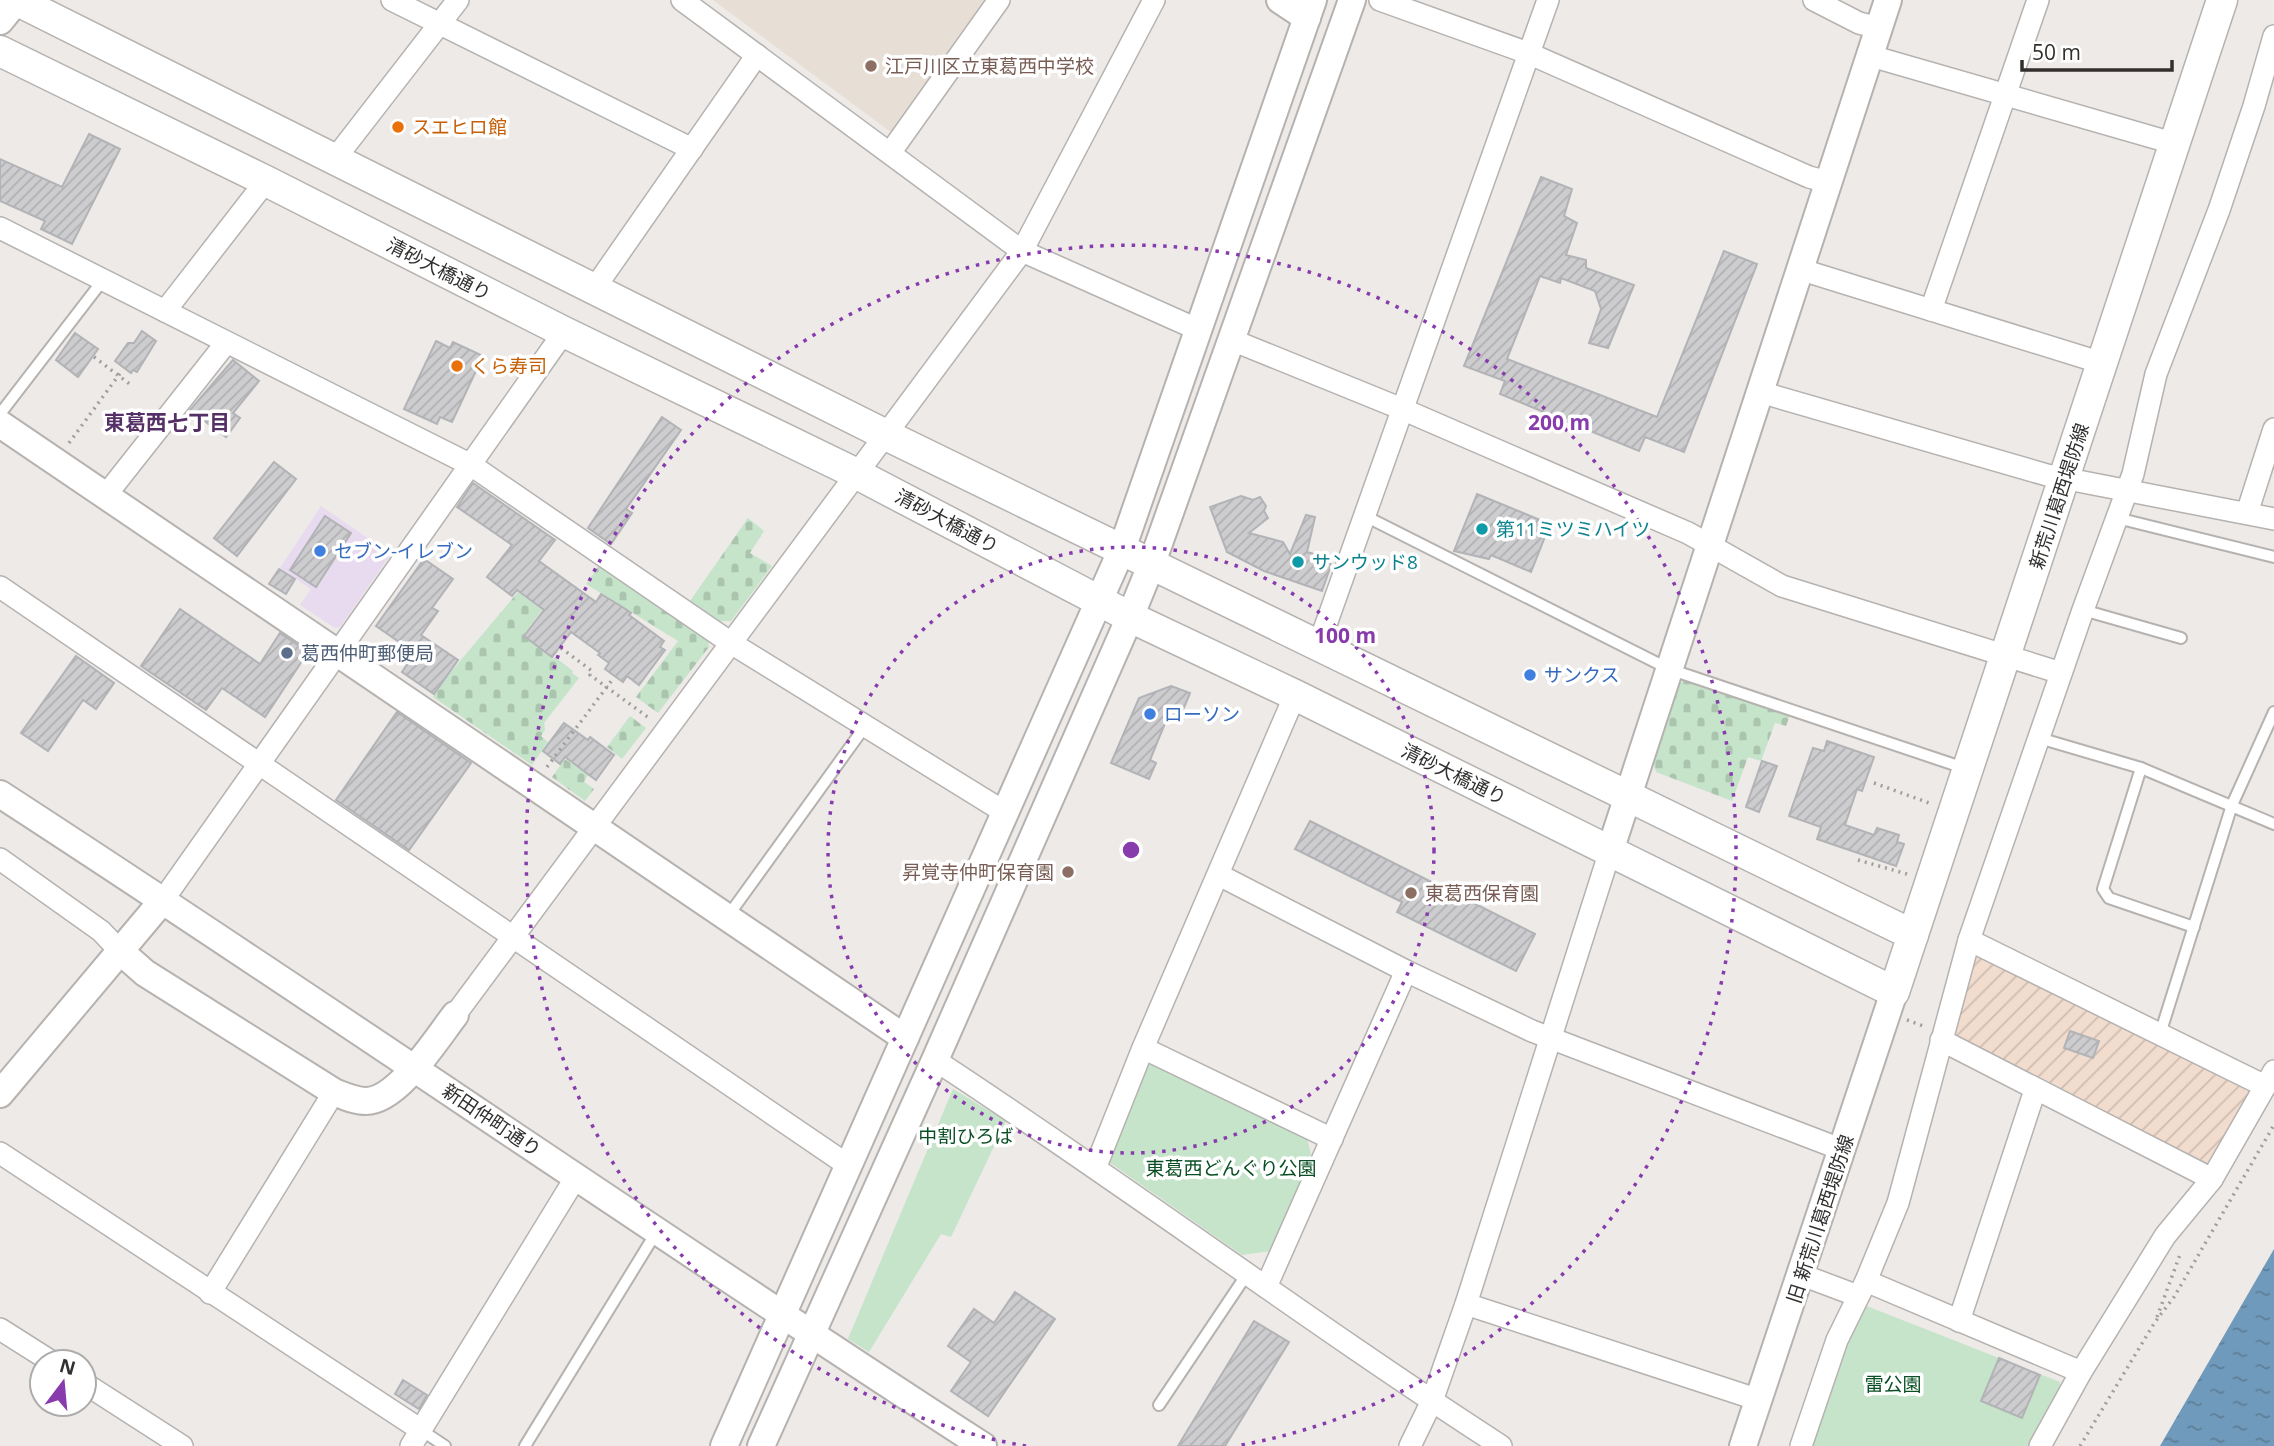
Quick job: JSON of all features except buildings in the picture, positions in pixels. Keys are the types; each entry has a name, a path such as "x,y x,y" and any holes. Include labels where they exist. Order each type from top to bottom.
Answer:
{"main road":[{"path":"17,0 886,435 1913,935"},
{"name":"新荒川葛西堤防線","path":"1896,1005 1913,935 2222,0"},
{"name":"清砂大橋通り","path":"0,51 266,181 564,332 857,474 1130,617 1610,850 1896,1005"}],"street":[{"path":"0,21 17,0"},
{"path":"391,0 692,149"},
{"path":"334,160 458,0"},
{"path":"681,0 1022,251 1199,330"},
{"path":"890,153 999,0"},
{"path":"0,859 101,930 145,973 334,1092 352,1099 368,1101 387,1094 414,1068 1022,251 1154,0"},
{"path":"724,1446 1122,549 1310,9 1280,0"},
{"path":"761,1446 1130,617 1152,563 1352,0"},
{"path":"1380,0 1528,53 1809,177 1828,182"},
{"path":"1319,644 1548,0"},
{"path":"1814,0 1859,23 1879,28"},
{"path":"1410,1446 1432,1401 1466,1304 1610,850 1888,0"},
{"path":"1931,310 2038,0"},
{"path":"1801,1446 1837,1340 1898,1203 1935,1034 2133,474 2156,374 2219,210 2264,110 2274,36"},
{"path":"594,289 757,55"},
{"path":"1871,57 2176,144"},
{"path":"165,311 266,181"},
{"path":"0,228 471,465 731,643 1006,813"},
{"path":"1799,269 2102,363"},
{"path":"0,1094 163,900 564,332"},
{"path":"1232,340 1402,409 1688,533 1782,586 2061,673"},
{"path":"106,495 226,343"},
{"path":"1760,392 2065,480 2274,519"},
{"path":"0,424 905,1038"},
{"path":"2247,513 2274,429"},
{"path":"0,587 849,1166"},
{"path":"1096,1166 1143,1048 1295,695"},
{"name":"新田仲町通り","path":"0,794 163,900 811,1335 983,1446"},
{"path":"1219,875 1406,971 1549,1039 1843,1150"},
{"path":"1969,940 2160,1034 2270,1079 2212,1179 2165,1236 2081,1372 2040,1446"},
{"path":"1266,1287 1406,971"},
{"name":"旧 新荒川葛西堤防線","path":"1743,1446 1843,1150 1896,1005"},
{"path":"1935,1034 2035,1090 2212,1179"},
{"path":"1143,1048 1332,1139"},
{"path":"935,1060 1096,1166 1247,1274 1501,1446"},
{"path":"1959,1321 2035,1090"},
{"path":"210,1293 334,1092"},
{"path":"0,1153 210,1293 416,1438 576,1177"},
{"path":"1802,1275 1862,1289 1959,1321 2081,1372"},
{"path":"1466,1304 1759,1400"},
{"path":"0,1329 30,1348"},
{"path":"98,1392 182,1446"}],"lane":[{"path":"0,414 103,280"},
{"path":"1365,516 1669,669 1964,783"},
{"path":"2117,518 2274,557"},
{"path":"2083,610 2181,638"},
{"path":"2160,1034 2232,805 2274,712"},
{"path":"726,918 866,726"},
{"path":"2039,738 2141,768 2274,824"},
{"path":"2141,768 2102,889 2109,898 2194,928"},
{"path":"525,1446 657,1231"},
{"path":"1158,1405 1247,1274"},
{"path":"416,1438 445,1446"}],"path":[{"path":"94,357 120,373 131,385"},
{"path":"69,443 120,373"},
{"path":"561,648 592,671 590,675 666,730"},
{"path":"534,785 612,680"},
{"path":"1874,783 1934,805 1938,790 1964,783"},
{"path":"1858,860 1911,875 1909,883"},
{"path":"1896,1005 1935,1034"},
{"path":"2080,1446 2155,1322 2174,1297 2274,1125"},
{"path":"2155,1322 2185,1243 2188,1208"}],"shaded area":[{"name":"江戸川区立東葛西中学校","path":"713,0 987,0 892,133"},
{"path":"321,506 391,554 340,627 335,628 300,605 311,589 280,568"},
{"path":"1982,955 2249,1089 2253,1097 2216,1158 2207,1163 1957,1039 1953,1024 1970,958"}],"green space":[{"path":"748,518 764,531 750,553 772,566 731,621 718,621 690,601"},
{"path":"599,566 708,641 709,647 658,713 636,697 678,641 586,584"},
{"path":"518,592 542,610 523,636 553,659 555,657 579,678 544,723 545,730 541,736 548,742 532,765 433,697"},
{"path":"1685,680 1790,715 1786,726 1775,723 1761,761 1748,757 1732,801 1656,772 1652,760 1677,685"},
{"path":"630,716 646,728 622,759 607,747"},
{"path":"565,759 588,775 584,782 594,789 585,801 552,777"},
{"name":"東葛西どんぐり公園","path":"1149,1061 1305,1131 1311,1154 1271,1251 1242,1255 1106,1160"},
{"name":"中割ひろば","path":"953,1089 1006,1121 951,1237 941,1234 869,1352 848,1339"},
{"name":"雷公園","path":"1859,1303 2060,1382 2061,1393 2030,1446 1806,1446"}],"water":[{"path":"2274,1249 2274,1446 2160,1446"}],"place":[{"name":"江戸川区立東葛西中学校","path":"871,66"},
{"name":"スエヒロ館","path":"398,127"},
{"name":"くら寿司","path":"457,366"},
{"name":"第11ミツミハイツ","path":"1482,529"},
{"name":"セブン-イレブン","path":"320,551"},
{"name":"サンウッド8","path":"1298,562"},
{"name":"葛西仲町郵便局","path":"287,653"},
{"name":"サンクス","path":"1530,675"},
{"name":"ローソン","path":"1150,714"},
{"name":"昇覚寺仲町保育園","path":"1068,872"},
{"name":"東葛西保育園","path":"1411,893"}],"district":[{"name":"東葛西七丁目","path":"167,423"}]}
